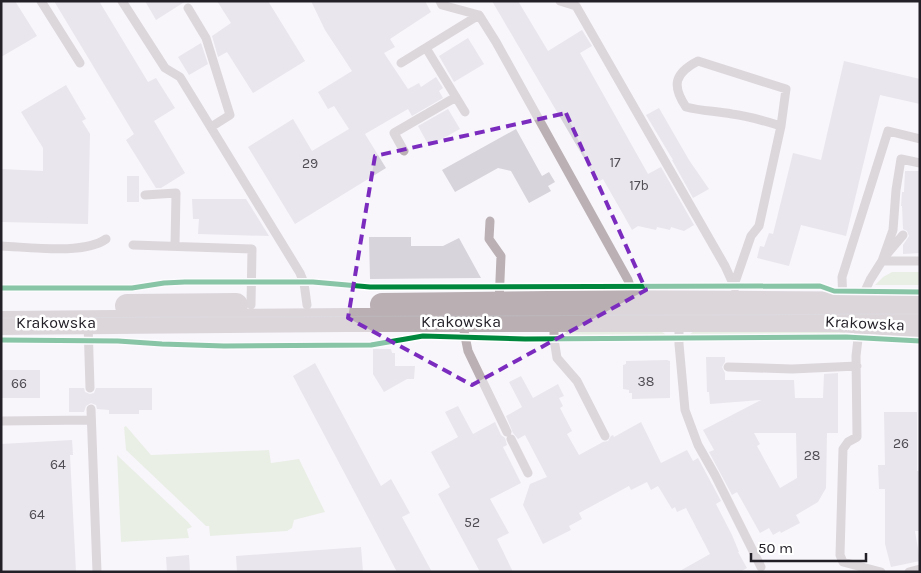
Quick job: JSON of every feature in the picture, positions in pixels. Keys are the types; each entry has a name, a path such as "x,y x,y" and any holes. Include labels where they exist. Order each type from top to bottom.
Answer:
{"main road":[{"name":"Krakowska","path":"1,306 628,302 735,294 854,310 920,326"},
{"name":"Krakowska","path":"1,323 340,320 679,321 920,304"}],"lane":[{"path":"41,1 80,63"},
{"path":"122,1 165,68 180,77 300,273 304,283 307,305"},
{"path":"440,1 442,5 479,15 496,42 628,280 630,286 628,302"},
{"path":"560,1 576,6 725,266 735,294"},
{"path":"188,8 206,38 230,115 211,127"},
{"path":"401,62 479,15"},
{"path":"426,48 465,112"},
{"path":"735,294 751,236 759,226 781,126 786,89 698,60 684,69 678,77 679,97 686,107 733,114 781,126"},
{"path":"404,151 394,133 456,97"},
{"path":"881,572 858,569 843,562 840,555 843,449 848,442 857,437 854,310 842,277 888,130 920,139"},
{"path":"882,261 893,230 901,159 920,162"},
{"path":"145,195 176,193 175,246"},
{"path":"490,221 489,240 501,256 499,303"},
{"path":"854,310 882,261 903,235"},
{"path":"1,246 75,248 94,246 106,239"},
{"path":"132,245 252,249 251,305"},
{"path":"882,261 920,261"},
{"path":"462,321 468,351 528,473"},
{"path":"554,321 557,358 577,381 605,436"},
{"path":"679,321 679,344 685,410 698,445 761,567"},
{"path":"88,322 90,388"},
{"path":"728,367 792,369 856,366"},
{"path":"91,409 98,572"},
{"path":"1,421 91,420"},
{"path":"909,572 920,569"}],"highlighted area":[{"path":"566,113 646,290 472,385 348,318 375,156"}],"green space":[{"path":"892,272 920,272 920,285 875,285"},
{"path":"574,330 661,331 668,336 563,336 567,332"},
{"path":"695,330 844,331 847,335 688,336"},
{"path":"126,426 151,455 269,450 271,463 299,459 325,512 294,520 292,528 287,531 210,536 209,526 206,526 126,450 124,427"},
{"path":"117,455 188,522 192,527 187,529 189,538 121,542"}],"building":[{"path":"1,1 15,1 37,36 1,57"},
{"path":"54,1 99,1 148,82 156,78 175,108 154,121 185,173 161,188 156,188 126,140 134,134"},
{"path":"145,1 186,1 156,20"},
{"path":"217,1 268,1 305,61 253,93 227,52 218,57 212,36 231,23"},
{"path":"311,1 425,1 431,12 390,39 395,47 384,53 408,89 419,83 421,87 436,77 443,88 439,91 443,98 412,116 408,109 365,134 386,168 295,224 248,147 293,119 312,151 349,129 334,106 328,109 318,92 352,71 325,30"},
{"path":"492,1 518,1 548,51 582,30 592,46 580,53 648,174 661,167 694,225 684,231 671,227 670,230 657,227 656,230 638,226 632,230 603,179 598,182"},
{"path":"468,38 484,64 454,82 439,56"},
{"path":"201,43 208,64 189,75 178,57"},
{"path":"844,61 920,79 920,104 880,95 846,236 801,225 789,266 757,258 760,246 764,247 769,233 773,234 793,153 821,160"},
{"path":"66,85 86,119 82,121 90,134 88,224 1,222 1,169 43,171 43,148 21,112"},
{"path":"659,108 689,160 709,189 693,198 646,115"},
{"path":"448,109 460,129 429,146 418,126"},
{"path":"516,129 542,176 549,172 555,182 548,186 551,191 529,203 511,171 498,168 455,192 442,170"},
{"path":"905,171 920,171 920,253 903,254 903,245 909,236 907,231 903,229 901,206"},
{"path":"127,176 139,176 139,202 127,202"},
{"path":"192,199 246,199 269,236 198,234 199,219 193,219"},
{"path":"369,237 411,237 411,246 443,246 459,238 481,278 370,279"},
{"path":"373,349 391,349 392,353 395,353 395,366 415,366 414,379 407,379 384,392 373,374"},
{"path":"706,357 725,357 722,367 725,373 725,380 794,380 795,398 823,398 824,374 838,373 838,433 827,433 826,488 818,502 796,515 800,523 773,535 769,528 760,533 737,492 732,495 709,452 714,450 703,430 761,400 710,404 709,392 707,392","holes":["754,433 796,433 797,478 780,488 757,446 760,444"]},
{"path":"626,361 670,361 670,398 632,399 632,393 629,393 629,390 623,389 623,365 626,364"},
{"path":"315,363 381,486 391,479 410,513 402,517 432,572 397,572 293,376"},
{"path":"1,370 40,370 40,398 1,398"},
{"path":"521,376 533,398 558,384 564,396 559,398 563,406 560,408 572,431 567,434 579,455 608,441 611,436 613,435 614,437 641,422 661,463 687,450 693,461 698,458 721,501 716,504 747,568 740,572 678,572 710,554 686,508 677,512 675,507 672,509 658,486 651,490 647,482 631,490 629,486 579,513 582,519 569,526 571,530 543,544 523,505 530,484 547,477 525,435 518,439 513,433 506,416 522,407 509,382"},
{"path":"69,388 84,388 85,392 90,394 94,393 96,388 152,388 152,410 139,410 139,414 109,414 109,410 97,409 96,405 91,403 86,406 84,412 69,412"},
{"path":"458,406 473,434 495,422 501,435 505,438 507,445 503,447 521,483 490,499 509,533 497,539 513,572 480,572 438,494 450,487 431,452 458,437 445,412"},
{"path":"884,412 917,412 917,471 920,471 920,531 915,531 920,561 891,567 885,544 885,489 879,489 878,465 885,465"},
{"path":"72,440 73,455 70,455 76,572 1,572 1,444"},
{"path":"361,547 363,572 237,572 236,556"},
{"path":"189,555 190,572 167,572 166,557"}],"tram line":[{"path":"1,318 920,314"}],"cycle path":[{"path":"1,288 132,288 185,282 313,282 370,287 820,286 834,291 920,292"},
{"path":"1,340 118,341 224,346 371,345 423,336 525,339 846,337 920,341"}]}
